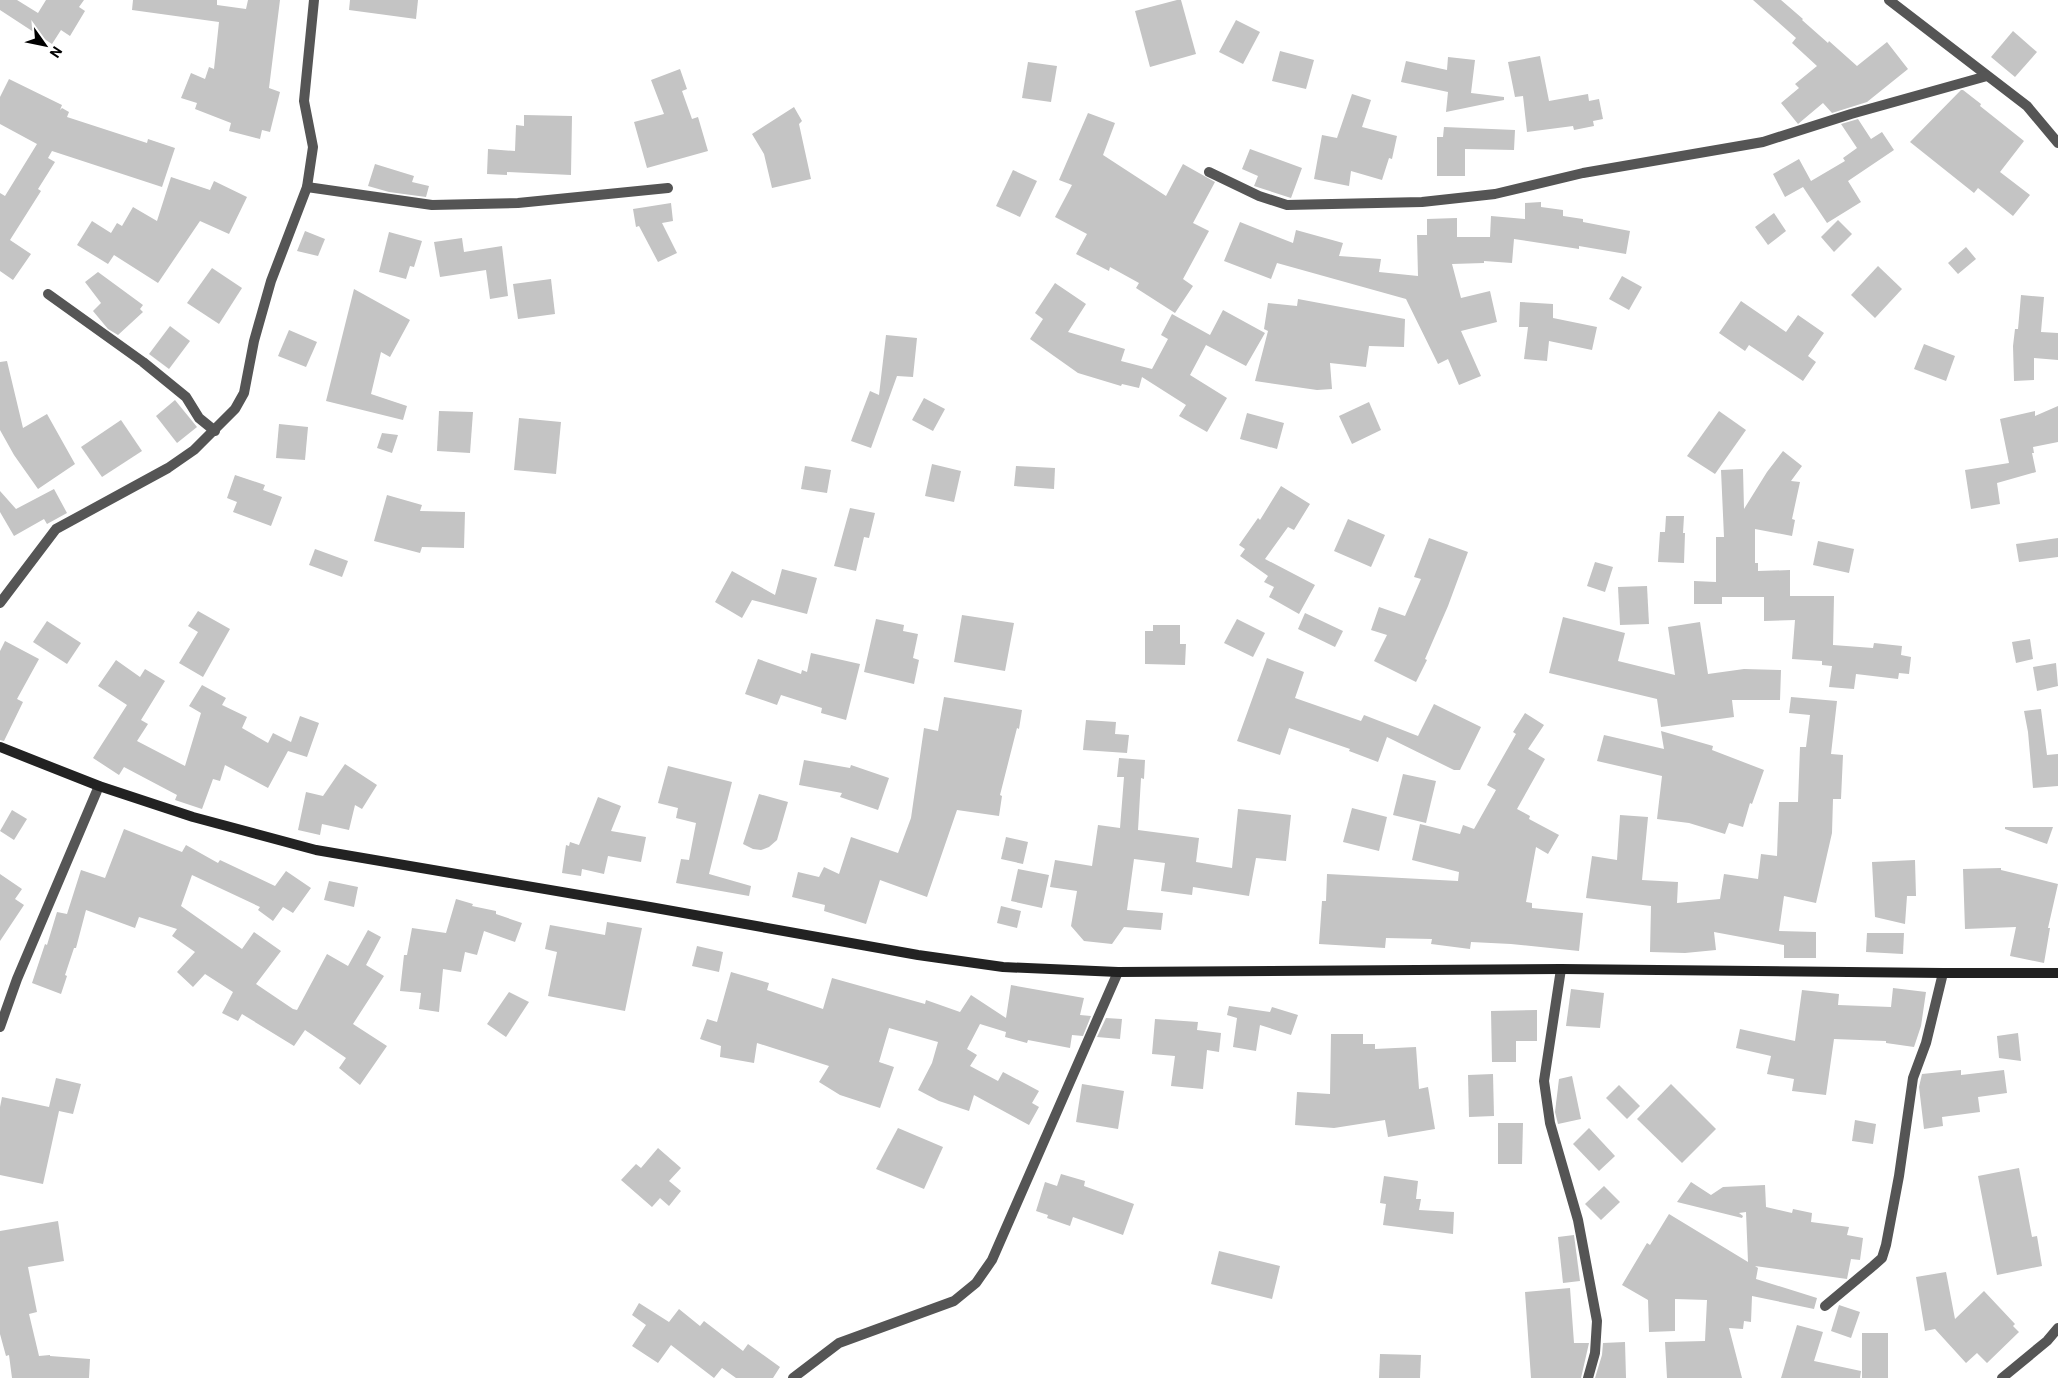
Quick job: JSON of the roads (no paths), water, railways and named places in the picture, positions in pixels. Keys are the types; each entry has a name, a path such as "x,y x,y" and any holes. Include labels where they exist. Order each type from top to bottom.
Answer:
{"main road":[{"path":"0,747 99,786 192,817 316,850 650,906 918,955 1003,967 1118,972 1561,969 2058,973"}],"street":[{"path":"0,603 56,529 168,468 194,450 235,409 244,393 254,341 271,281 307,187 314,147 304,101 314,0"},
{"path":"1889,0 2027,106 2058,143"},
{"path":"1209,172 1259,196 1287,205 1422,202 1495,194 1583,173 1763,142 1851,114 1987,76"},
{"path":"307,187 432,205 518,204 668,188"},
{"path":"48,294 143,362 186,397 199,418 215,430"},
{"path":"0,1027 17,979 99,786"},
{"path":"1561,969 1544,1081 1550,1122 1578,1220 1597,1322 1595,1353 1588,1378"},
{"path":"793,1378 839,1343 954,1301 976,1283 992,1260 1004,1234 1118,972"},
{"path":"1825,1306 1882,1258 1899,1176 1914,1078 1926,1042 1943,973"},
{"path":"2002,1378 2047,1341 2058,1328"}]}
